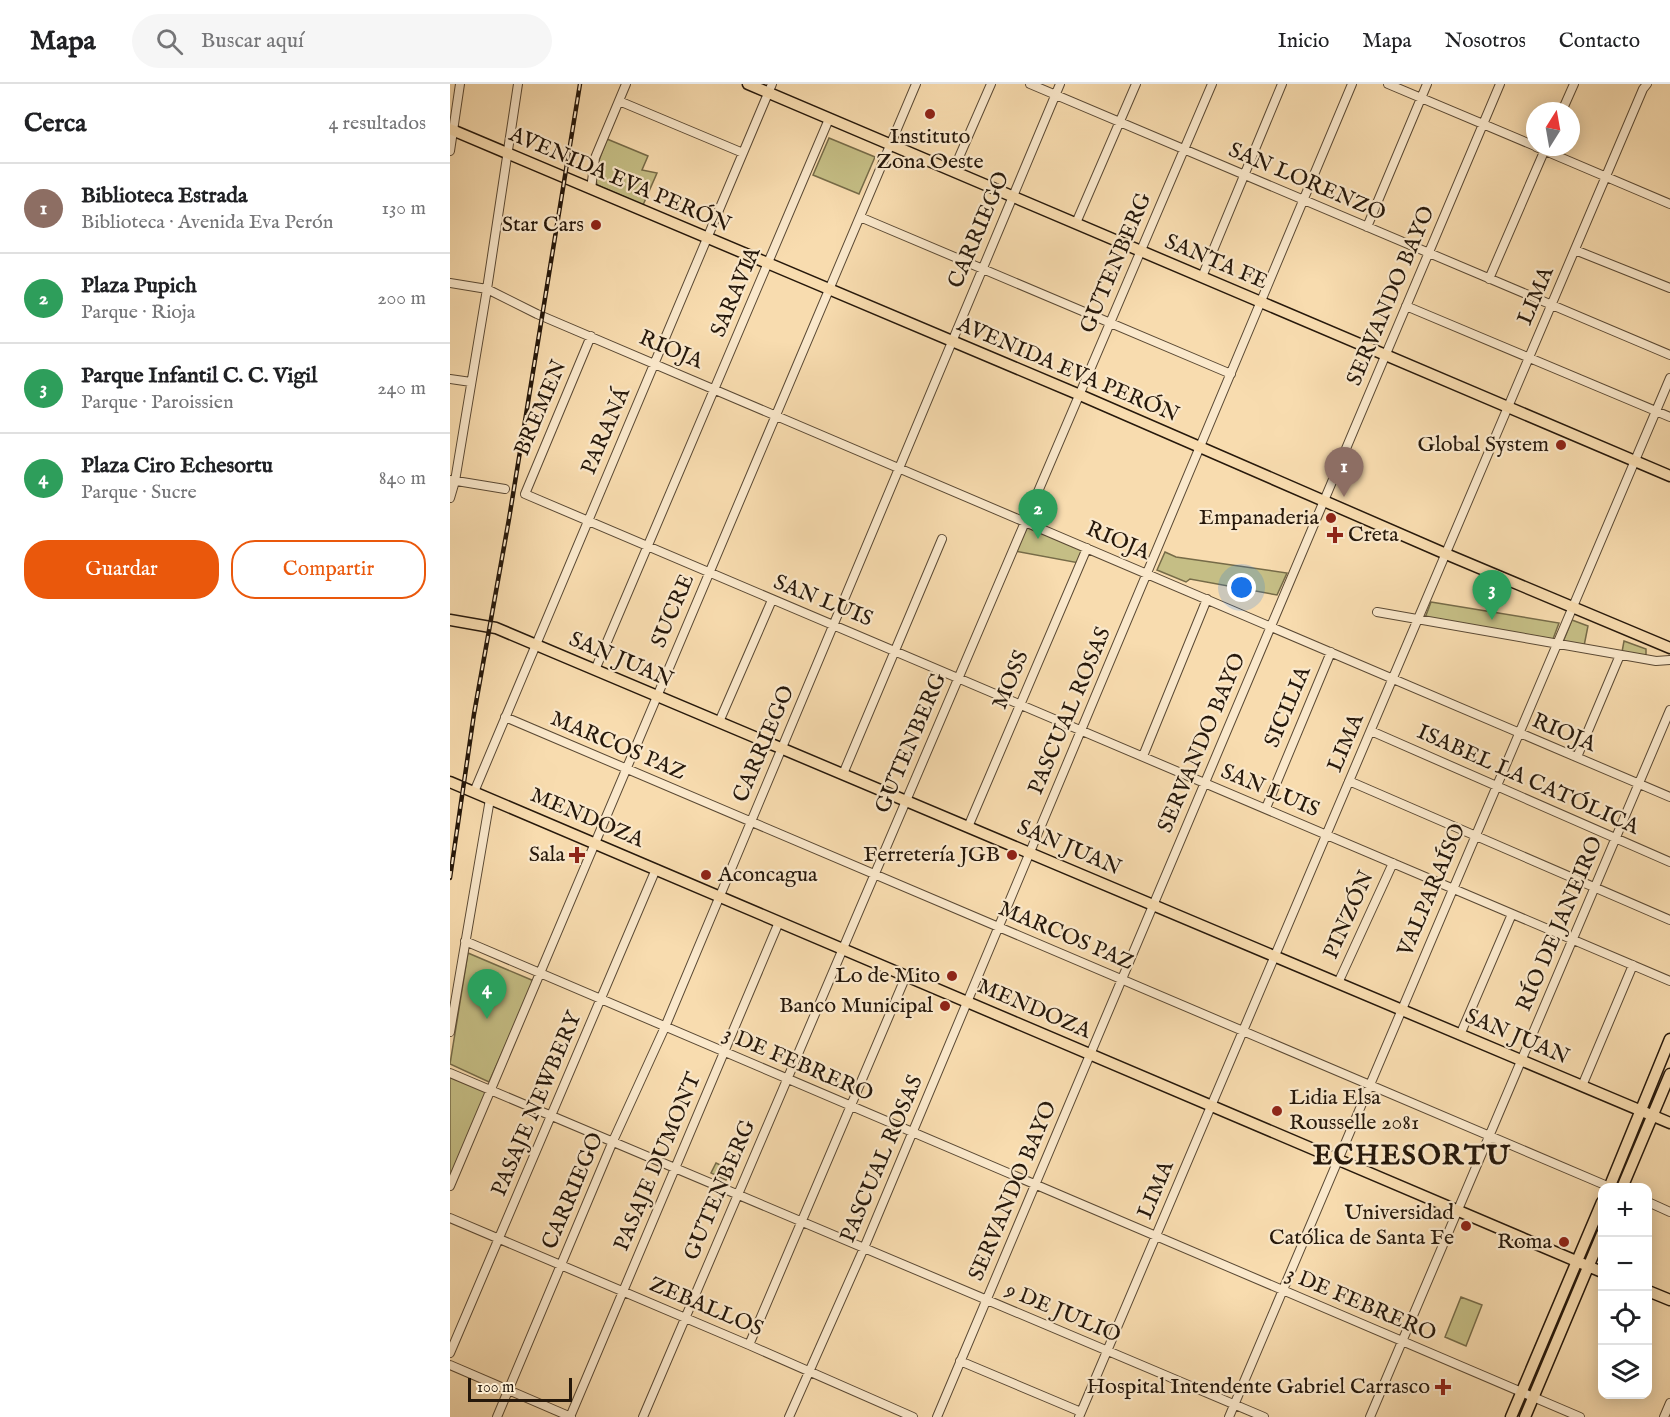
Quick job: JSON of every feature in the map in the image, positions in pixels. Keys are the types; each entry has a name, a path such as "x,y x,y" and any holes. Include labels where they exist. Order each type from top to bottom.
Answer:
{"main road":[{"name":"SANTA FE","path":"748,84 770,88 829,119 1670,476"},
{"name":"AVENIDA EVA PERÓN","path":"451,130 1080,395 1446,554 1670,648"},
{"name":"SAN JUAN","path":"450,620 496,628 535,644 1670,1123"},
{"name":"MENDOZA","path":"450,782 1598,1270"},
{"path":"1612,1183 1670,1040"},
{"path":"1624,1183 1670,1074"},
{"path":"1511,1417 1598,1212"},
{"path":"1525,1417 1601,1237"},
{"path":"1652,1293 1670,1300"}],"street":[{"path":"450,151 451,130 460,84"},
{"path":"450,498 487,289 518,84"},
{"path":"591,189 595,158 626,84"},
{"name":"SUCRE","path":"450,1186 916,84"},
{"path":"953,171 991,84"},
{"name":"SAN LORENZO","path":"1030,84 1670,355"},
{"name":"CARRIEGO","path":"497,1417 613,1141 666,1027 1060,84"},
{"path":"1076,223 1136,84"},
{"name":"GUTENBERG","path":"643,1417 1212,84"},
{"path":"1202,277 1282,84"},
{"name":"PASCUAL ROSAS","path":"789,1417 913,1132 1352,84"},
{"path":"1388,84 1526,142"},
{"path":"1367,227 1428,84"},
{"name":"SERVANDO BAYO","path":"937,1417 1500,84"},
{"path":"1566,102 1574,84"},
{"name":"LIMA","path":"1080,1414 1647,84"},
{"name":"PARANÁ","path":"474,792 770,88"},
{"path":"619,101 743,153"},
{"name":"SARAVIA","path":"595,670 829,119"},
{"path":"1489,279 1538,156"},
{"path":"1559,156 1670,204"},
{"path":"860,217 1231,374"},
{"path":"1575,250 1670,288"},
{"name":"RIOJA","path":"450,283 487,289 537,314 1670,797"},
{"path":"1406,306 1670,417"},
{"name":"BREMEN","path":"525,494 591,336"},
{"name":"VALPARAÍSO","path":"1229,1417 1670,378"},
{"path":"450,379 471,382"},
{"path":"452,480 505,489"},
{"name":"SAN LUIS","path":"525,494 1670,981"},
{"path":"843,774 942,539"},
{"name":"MOSS","path":"968,827 1087,548"},
{"path":"1143,756 1207,599"},
{"path":"719,722 771,600"},
{"path":"1377,612 1656,661 1670,660"},
{"name":"SICILIA","path":"1266,808 1331,652"},
{"path":"1577,757 1620,655"},
{"name":"RÍO DE JANEIRO","path":"1370,1417 1670,710"},
{"name":"MARCOS PAZ","path":"505,717 1601,1183"},
{"name":"ISABEL LA CATÓLICA","path":"1371,731 1670,862"},
{"path":"1349,782 1670,920"},
{"path":"450,1032 490,799"},
{"name":"PINZÓN","path":"1338,983 1393,863"},
{"name":"PASAJE NEWBERY","path":"450,1353 657,869"},
{"path":"1460,1035 1512,914"},
{"name":"PASAJE DUMONT","path":"571,1417 779,922"},
{"name":"3 DE FEBRERO","path":"465,941 1580,1417"},
{"path":"1582,1086 1633,965"},
{"path":"749,1345 906,976"},
{"name":"9 DE JULIO","path":"450,1073 1264,1417"},
{"path":"1652,1204 1670,1212"},
{"name":"ZEBALLOS","path":"450,1218 913,1417"},
{"path":"960,1361 1080,1414"},
{"path":"450,1365 571,1417"},
{"path":"1664,1417 1670,1403"}],"shaded area":[{"path":"829,138 875,157 859,194 813,175"},
{"path":"607,139 648,156 642,170 657,173 643,205 597,185 597,168"},
{"path":"1026,526 1084,551 1079,563 1015,551"},
{"path":"1165,552 1176,557 1287,573 1277,595 1190,579 1186,582 1157,570"},
{"path":"1431,602 1559,623 1553,639 1425,618"},
{"path":"1572,620 1588,626 1584,646 1563,642"},
{"path":"1624,641 1646,649 1646,657 1622,652"},
{"path":"468,953 534,981 489,1082 450,1064"},
{"path":"450,1077 487,1092 450,1181"},
{"path":"716,1163 731,1170 726,1180 711,1173"},
{"path":"1461,1297 1482,1305 1466,1346 1445,1337"}],"railway":[{"path":"450,878 474,714 509,519 580,84"}],"place":[{"name":"Instituto Zona Oeste","path":"930,114"},
{"name":"Star Cars","path":"596,225"},
{"name":"Global System","path":"1561,445"},
{"name":"Biblioteca Estrada","path":"1344,497"},
{"name":"Empanaderia","path":"1331,518"},
{"name":"Creta","path":"1335,535"},
{"name":"Plaza Pupich","path":"1038,539"},
{"name":"Parque Infantil C. C. Vigil","path":"1492,620"},
{"name":"Sala","path":"577,855"},
{"name":"Ferretería JGB","path":"1012,855"},
{"name":"Aconcagua","path":"706,875"},
{"name":"Lo de Mito","path":"952,976"},
{"name":"Banco Municipal","path":"945,1006"},
{"name":"Plaza Ciro Echesortu","path":"487,1019"},
{"name":"Lidia Elsa Rousselle 2081","path":"1277,1111"},
{"name":"Universidad Católica de Santa Fe","path":"1466,1226"},
{"name":"Roma","path":"1564,1242"},
{"name":"Hospital Intendente Gabriel Carrasco","path":"1443,1387"}],"district":[{"name":"ECHESORTU","path":"1412,1156"}]}
